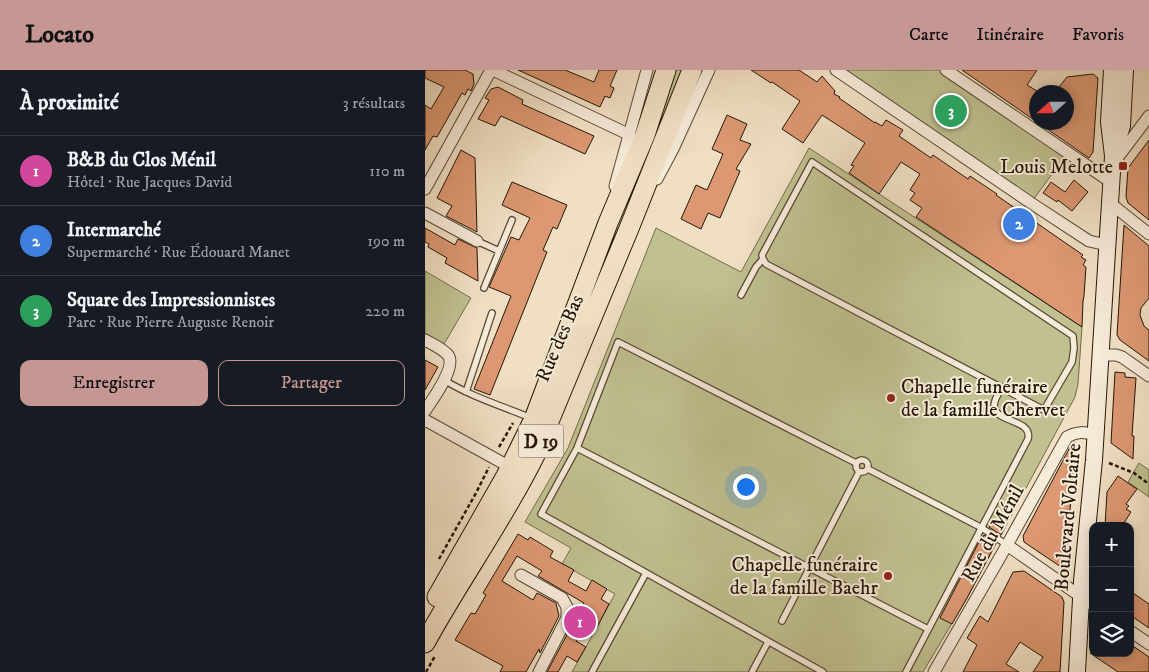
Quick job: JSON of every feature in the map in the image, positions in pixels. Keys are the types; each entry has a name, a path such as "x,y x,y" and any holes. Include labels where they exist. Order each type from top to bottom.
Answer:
{"main road":[{"name":"Rue des Bas","path":"425,642 516,471 526,416 645,135 667,70"},
{"name":"Rue des Bas","path":"425,618 516,471 535,455 692,70"},
{"name":"Boulevard Voltaire","path":"1113,70 1109,122 1113,160"},
{"name":"Boulevard Voltaire","path":"1077,672 1087,601 1082,581 1095,435 1111,182 1113,160 1122,126 1125,70"}],"street":[{"path":"425,189 492,70 630,135"},
{"name":"Rue des Bas","path":"608,223 614,189 647,70"},
{"name":"Rue des Bas","path":"630,226 673,149 709,70"},
{"path":"836,70 1089,241 1107,245"},
{"path":"946,70 1111,182"},
{"path":"1113,160 1149,116"},
{"path":"1110,203 1149,234"},
{"path":"425,212 477,241"},
{"path":"425,340 447,354 449,358 447,376 425,411"},
{"path":"1100,355 1122,357 1149,376"},
{"path":"425,420 516,471"},
{"name":"Rue du Ménil","path":"934,672 1067,436 1077,432 1095,435"},
{"path":"1007,545 1087,601"},
{"path":"521,575 562,598 567,607 567,618 539,672"},
{"path":"1134,634 1149,644"}],"lane":[{"path":"812,162 1073,336 1072,362 1045,410 1002,387 766,264 762,255 812,162"},
{"path":"484,288 512,220"},
{"path":"477,241 499,251"},
{"path":"741,295 756,267 763,259"},
{"path":"466,392 492,313"},
{"path":"823,672 541,514 577,448 618,342 856,463"},
{"path":"444,380 485,401 526,416"},
{"path":"906,672 1028,439 1027,428 998,413 994,407 1002,387"},
{"path":"577,448 928,629"},
{"path":"856,463 864,460 867,463 868,469"},
{"path":"856,463 856,469 859,472"},
{"path":"868,469 982,528 1007,545"},
{"path":"859,472 863,473 868,469"},
{"path":"782,621 859,472"},
{"path":"592,672 646,573"},
{"path":"752,672 768,642"}],"path":[{"path":"439,558 476,493 493,457 526,416"},
{"path":"1111,463 1134,472 1149,484"}],"green space":[{"path":"673,70 684,70 654,147 647,144"},
{"path":"836,70 946,70 1029,126 1029,130 1035,130 1068,152 1031,203"},
{"path":"809,148 1082,327 1078,384 1075,397 967,598 923,672 572,672 615,594 562,564 571,548 525,522 568,448 656,228 741,272"},
{"path":"425,271 471,298 444,344 425,333"},
{"path":"1139,463 1149,470 1149,497 1128,482"}],"building":[{"path":"425,70 465,70 473,74 474,84 471,91 468,89 465,95 462,93 437,137 433,136 425,150 425,105 431,109 444,87 425,78"},
{"path":"518,70 565,70 594,82 599,70 617,70 610,86 614,88 610,98 605,96 600,107"},
{"path":"751,70 799,70 817,82 822,76 835,91 834,94 875,123 882,126 886,120 903,130 899,136 931,158 933,155 968,179 970,176 1083,255 1081,257 1086,260 1083,265 1086,267 1082,327 916,217 922,208 910,200 915,193 910,190 920,174 901,162 879,194 849,173 854,166 851,165 865,143 822,115 803,143 782,129 800,101"},
{"path":"962,70 1037,70 1027,85 1029,86 1029,116"},
{"path":"1093,74 1098,78 1093,152 1089,158 1049,130 1074,130 1074,85 1061,85 1067,77"},
{"path":"498,87 523,100 522,104 594,136 585,154 501,116 495,126 478,119 489,100 485,98 491,89"},
{"path":"727,115 747,124 740,140 751,144 736,169 740,171 720,218 708,213 701,229 681,219 696,185 707,190 723,154 712,149"},
{"path":"1149,140 1149,220 1128,203 1126,197 1128,168"},
{"path":"461,150 475,158 477,232 446,216 452,206 437,198"},
{"path":"1074,180 1088,192 1072,211 1058,200 1057,202 1043,193 1051,182 1065,192"},
{"path":"512,182 567,205 557,229 553,227 543,250 547,252 490,395 474,389 511,296 489,287 511,237 519,240 530,218 502,205"},
{"path":"1124,225 1149,246 1149,298 1141,308 1140,315 1144,326 1149,330 1149,361 1120,340 1117,335"},
{"path":"425,228 455,245 458,239 477,248 478,281 445,263 447,258 428,247 429,244 425,242"},
{"path":"425,360 438,367 425,390"},
{"path":"1115,372 1125,373 1125,377 1136,378 1132,436 1134,436 1133,459 1111,443"},
{"path":"1075,442 1066,565 1061,567 1024,542 1023,536 1072,443"},
{"path":"1118,476 1137,489 1126,504 1129,506 1126,509 1131,512 1125,522 1105,522 1107,492"},
{"path":"992,521 1005,528 1001,535 989,527"},
{"path":"518,534 528,540 530,537 553,551 550,557 574,570 568,581 586,591 592,580 607,589 601,599 609,604 596,629 586,623 576,641 586,647 577,662 567,656 558,672 547,672 584,603 538,576 542,571 517,556 502,581 533,600 537,593 556,603 559,616 540,653 539,649 526,672 500,672 503,666 455,640 471,613 475,614 486,595 483,593"},
{"path":"984,535 996,543 952,624 940,618"},
{"path":"1024,571 1062,597 1064,602 1060,672 1033,672 1043,657 1020,642 1006,664 1019,672 963,672 977,645 967,638 980,616 988,622 1013,572"},
{"path":"1134,594 1149,604 1149,628 1134,618"},
{"path":"1134,647 1149,657 1149,672 1118,672 1096,657 1134,657"}],"place":[{"name":"Square des Impressionnistes","path":"951,111"},
{"name":"Louis Melotte","path":"1123,166"},
{"name":"Intermarché","path":"1019,224"},
{"name":"Chapelle funéraire de la famille Chervet","path":"891,398"},
{"name":"Chapelle funéraire de la famille Baehr","path":"888,576"},
{"name":"B&B du Clos Ménil","path":"580,622"}]}
